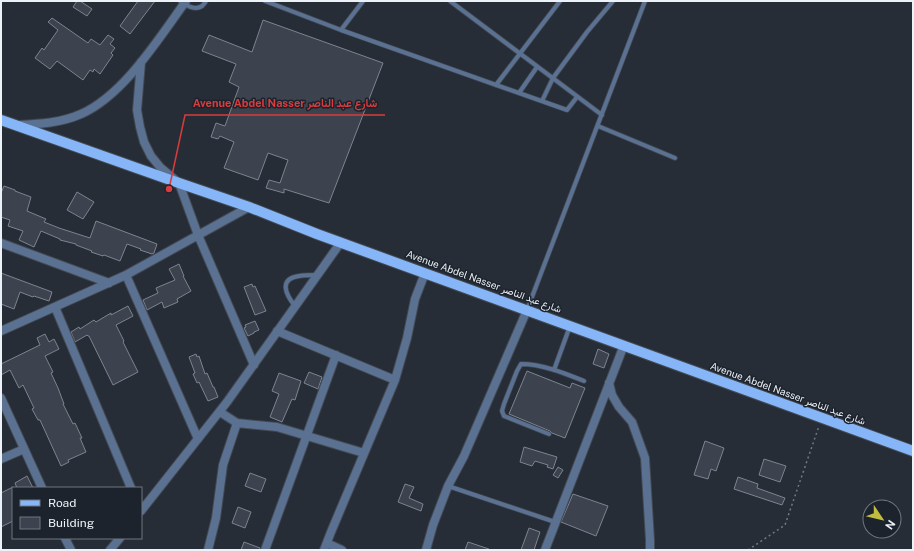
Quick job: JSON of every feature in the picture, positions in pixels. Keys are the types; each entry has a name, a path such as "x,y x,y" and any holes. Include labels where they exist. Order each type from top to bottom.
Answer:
{"main road":[{"name":"Avenue Abdel Nasser شارع عبد الناصر","path":"1,120 249,207 822,419 913,451"}],"street":[{"path":"15,125 40,124 62,120 94,108 110,95 140,62 183,2"},
{"path":"140,62 137,110 144,142 151,156 160,167 178,183 198,235 254,365"},
{"path":"1,332 126,275 249,207"},
{"path":"142,510 220,412 341,242"},
{"path":"1,243 109,283"},
{"path":"342,550 325,546 395,380 407,338 415,299 425,273"},
{"path":"126,275 198,439"},
{"path":"55,307 131,487"},
{"path":"426,550 433,525 448,486 464,456 527,310"},
{"path":"277,331 395,380"},
{"path":"545,550 624,345"},
{"path":"265,550 336,356"},
{"path":"609,382 612,395 619,407 632,422 645,458 650,550"},
{"path":"1,398 42,487"},
{"path":"220,412 237,423 277,427 364,453"},
{"path":"208,550 216,518 223,465 237,423"},
{"path":"1,459 24,449"},
{"path":"66,539 71,550"},
{"path":"110,550 119,539"}],"lane":[{"path":"183,2 192,8 198,8 206,1"},
{"path":"265,1 341,30 567,110 577,97"},
{"path":"341,30 363,1"},
{"path":"450,1 602,115"},
{"path":"496,85 560,1"},
{"path":"542,101 553,78 587,32 613,1"},
{"path":"527,310 645,1"},
{"path":"519,93 537,67"},
{"path":"598,126 675,158"},
{"path":"295,306 286,294 285,286 287,281 298,276 318,274"},
{"path":"554,370 570,326"},
{"path":"549,434 504,416 502,411 521,364 554,370 584,381"},
{"path":"448,486 556,523"}],"path":[{"path":"748,550 785,525 822,419"}],"building":[{"path":"77,1 80,1 92,9 87,16 73,7"},
{"path":"138,1 155,1 130,34 120,26"},
{"path":"52,18 88,43 91,39 100,45 108,35 114,39 110,44 115,48 111,53 113,55 100,74 94,69 93,72 90,70 83,80 57,61 50,69 35,58 42,48 44,50 58,30 48,22"},
{"path":"263,20 383,63 329,203 284,189 284,193 266,188 269,180 280,183 288,160 268,153 258,180 224,168 234,142 220,136 218,139 211,137 216,123 225,126 239,87 229,82 236,64 202,51 209,35 252,52"},
{"path":"4,186 31,197 27,211 46,219 44,222 90,238 96,221 157,244 154,253 152,254 140,250 141,249 127,244 120,261 91,252 92,251 76,244 60,240 41,231 34,247 19,240 23,231 8,226 10,220 1,217 1,193"},
{"path":"77,192 94,202 83,219 67,210"},
{"path":"179,264 183,276 191,291 177,299 178,302 164,308 162,302 147,310 143,300 158,293 156,288 175,280 169,269"},
{"path":"1,273 52,292 49,301 20,292 14,309 1,304"},
{"path":"252,284 253,287 255,286 266,311 255,315 244,287"},
{"path":"128,306 133,316 116,325 138,372 113,385 89,336 87,335 75,342 71,332 79,327 80,329 94,320 96,322 111,313 111,315"},
{"path":"255,321 259,330 248,336 244,328 246,327 245,325"},
{"path":"45,334 49,342 54,339 59,349 45,356 53,372 51,373 63,404 73,424 75,423 82,438 80,438 86,452 68,460 69,462 61,466 40,420 38,420 32,409 34,408 23,385 19,388 10,370 1,375 1,364 40,345 37,338"},
{"path":"598,349 609,354 604,368 593,364"},
{"path":"196,354 197,357 199,356 205,374 207,373 218,397 208,401 199,382 197,383 193,374 195,373 189,357"},
{"path":"527,371 570,388 572,383 585,388 565,438 509,414"},
{"path":"309,372 322,377 318,389 304,383"},
{"path":"279,373 301,381 295,400 292,399 282,422 270,417 279,394 272,391"},
{"path":"705,441 724,448 716,471 711,469 708,479 694,475"},
{"path":"524,447 557,457 553,469 547,467 548,465 535,461 532,466 520,462"},
{"path":"764,459 786,466 780,482 759,475"},
{"path":"558,467 563,470 558,478 553,475"},
{"path":"250,473 266,479 261,492 245,486"},
{"path":"27,476 32,487 17,487 15,483"},
{"path":"738,477 758,484 757,488 785,498 782,505 734,489"},
{"path":"405,484 414,487 409,498 423,504 421,511 398,502"},
{"path":"12,488 12,522 1,527 1,493"},
{"path":"573,494 608,506 596,536 561,522"},
{"path":"238,507 251,512 245,528 232,523"},
{"path":"529,528 540,532 534,550 521,550"},
{"path":"244,542 260,548 260,550 241,550"},
{"path":"468,542 489,549 489,550 465,550"}],"place":[{"name":"Avenue Abdel Nasser شارع عبد الناصر","path":"169,189"}]}
